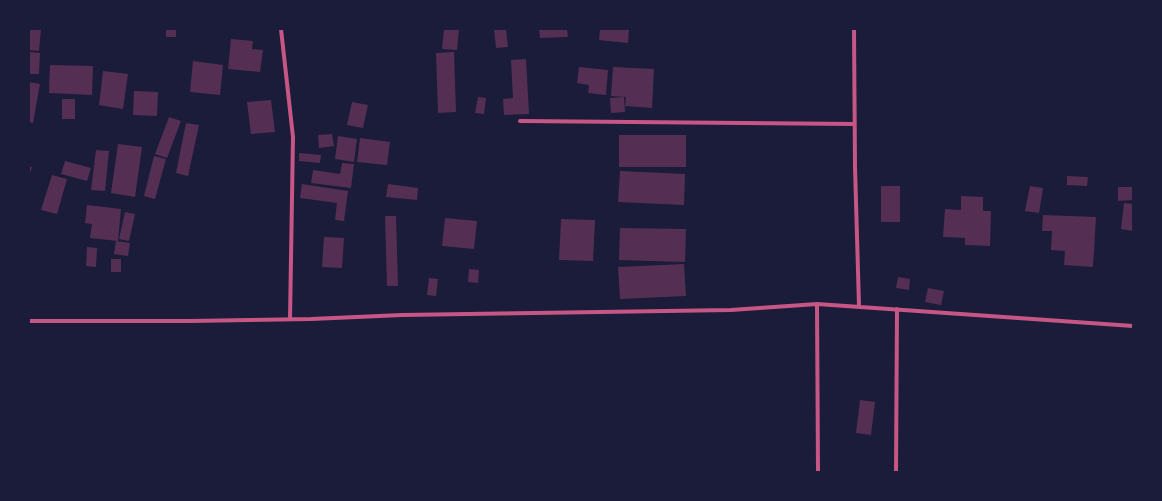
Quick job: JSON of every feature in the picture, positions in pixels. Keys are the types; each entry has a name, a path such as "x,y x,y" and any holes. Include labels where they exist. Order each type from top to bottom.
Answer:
{"street":[{"path":"281,29 293,137 290,319"},
{"path":"854,29 854,167 859,306"},
{"path":"520,121 854,124"},
{"path":"817,304 818,472"},
{"path":"29,321 189,321 731,310 817,304 1133,326"},
{"path":"896,472 897,309"}],"building":[{"path":"29,29 41,29 39,51 29,50"},
{"path":"166,29 176,29 176,37 166,37"},
{"path":"444,29 459,29 457,50 442,49"},
{"path":"494,29 506,29 508,47 496,48"},
{"path":"539,29 567,29 568,37 540,38"},
{"path":"600,29 629,29 628,43 599,40"},
{"path":"231,39 253,41 252,49 263,50 260,72 228,69"},
{"path":"29,52 40,53 39,74 29,74"},
{"path":"454,52 456,112 438,113 436,53"},
{"path":"526,59 529,114 504,115 503,99 513,98 511,60"},
{"path":"193,61 223,65 220,95 190,92"},
{"path":"50,65 93,66 92,95 49,93"},
{"path":"579,67 608,70 606,95 588,93 589,85 577,83"},
{"path":"613,67 654,69 652,108 625,106 626,97 611,96"},
{"path":"103,71 128,74 123,109 99,105"},
{"path":"29,82 40,84 33,123 29,122"},
{"path":"134,91 158,92 157,116 133,115"},
{"path":"478,97 486,98 484,114 475,113"},
{"path":"624,97 625,112 611,113 610,98"},
{"path":"62,99 75,99 75,119 62,119"},
{"path":"271,100 275,132 251,134 247,102"},
{"path":"352,102 368,105 363,128 347,125"},
{"path":"169,117 181,121 167,158 155,154"},
{"path":"186,123 199,125 188,176 176,173"},
{"path":"332,134 334,146 319,148 318,135"},
{"path":"619,135 686,135 686,167 619,167"},
{"path":"338,136 357,139 354,162 335,159"},
{"path":"360,138 390,142 387,165 357,162"},
{"path":"118,144 142,147 135,197 111,193"},
{"path":"96,150 109,151 105,191 91,190"},
{"path":"299,153 321,155 320,163 299,161"},
{"path":"154,156 166,159 155,199 144,196"},
{"path":"65,161 91,168 87,181 61,174"},
{"path":"342,163 354,164 351,188 311,183 313,170 340,174"},
{"path":"29,166 32,167 29,176"},
{"path":"620,171 685,174 684,205 618,202"},
{"path":"52,175 67,179 57,214 41,210"},
{"path":"1067,176 1088,177 1087,186 1067,185"},
{"path":"302,184 348,191 344,221 335,220 337,203 300,198"},
{"path":"388,184 418,188 417,200 386,197"},
{"path":"881,186 900,186 900,222 881,222"},
{"path":"1030,186 1043,188 1039,213 1025,211"},
{"path":"1118,187 1133,187 1133,200 1118,201"},
{"path":"961,196 983,197 983,211 991,211 990,246 965,245 965,238 943,237 945,209 961,210"},
{"path":"1124,203 1133,204 1133,231 1121,229"},
{"path":"87,205 121,209 118,241 90,238 92,224 85,223"},
{"path":"125,212 135,214 129,241 119,239"},
{"path":"1043,215 1096,217 1093,267 1064,265 1065,251 1051,250 1052,231 1042,231"},
{"path":"385,216 396,216 398,286 387,286"},
{"path":"445,218 477,221 474,249 442,246"},
{"path":"561,219 595,220 593,261 559,260"},
{"path":"620,228 686,229 685,262 619,260"},
{"path":"324,237 344,238 342,268 322,267"},
{"path":"116,241 130,243 128,256 114,254"},
{"path":"87,247 97,248 96,267 86,266"},
{"path":"111,259 121,259 121,272 111,272"},
{"path":"684,264 686,296 620,299 618,267"},
{"path":"469,269 479,270 478,283 468,282"},
{"path":"898,277 910,279 909,290 896,288"},
{"path":"429,278 438,279 436,296 427,295"},
{"path":"928,288 944,291 941,305 925,302"},
{"path":"860,400 875,402 871,435 856,433"}]}
